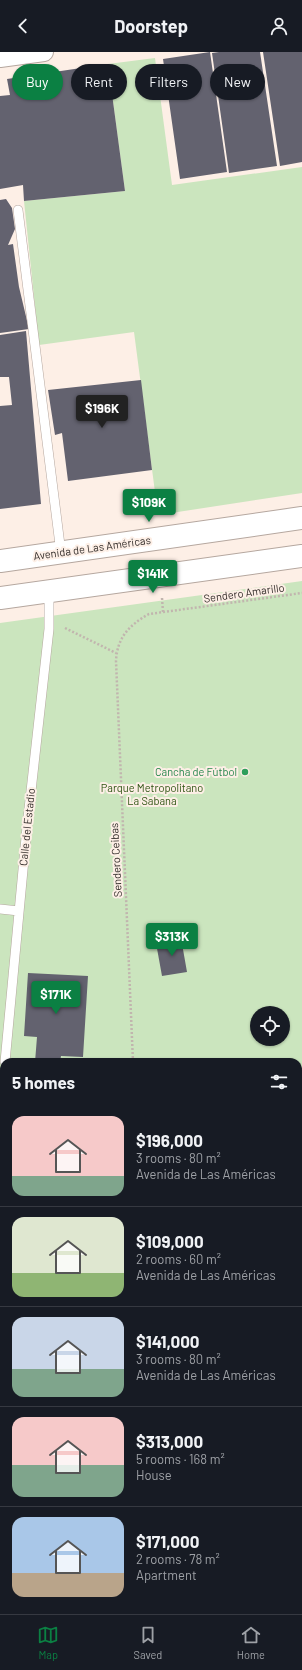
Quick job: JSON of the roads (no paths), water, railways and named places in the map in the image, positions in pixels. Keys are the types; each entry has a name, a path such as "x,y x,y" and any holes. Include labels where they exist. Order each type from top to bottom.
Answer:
{"main road":[{"name":"Avenida de Las Américas","path":"0,561 302,518"},
{"path":"0,598 302,556"}],"street":[{"path":"0,58 44,52"}],"lane":[{"path":"18,210 61,552"},
{"name":"Calle del Estadio","path":"5,1058 19,912 50,620 49,592"},
{"path":"0,909 19,912"}],"place":[{"name":"Cancha de Fútbol","path":"245,772"}],"park label":[{"name":"Parque Metropolitano La Sabana","path":"152,794"}]}
